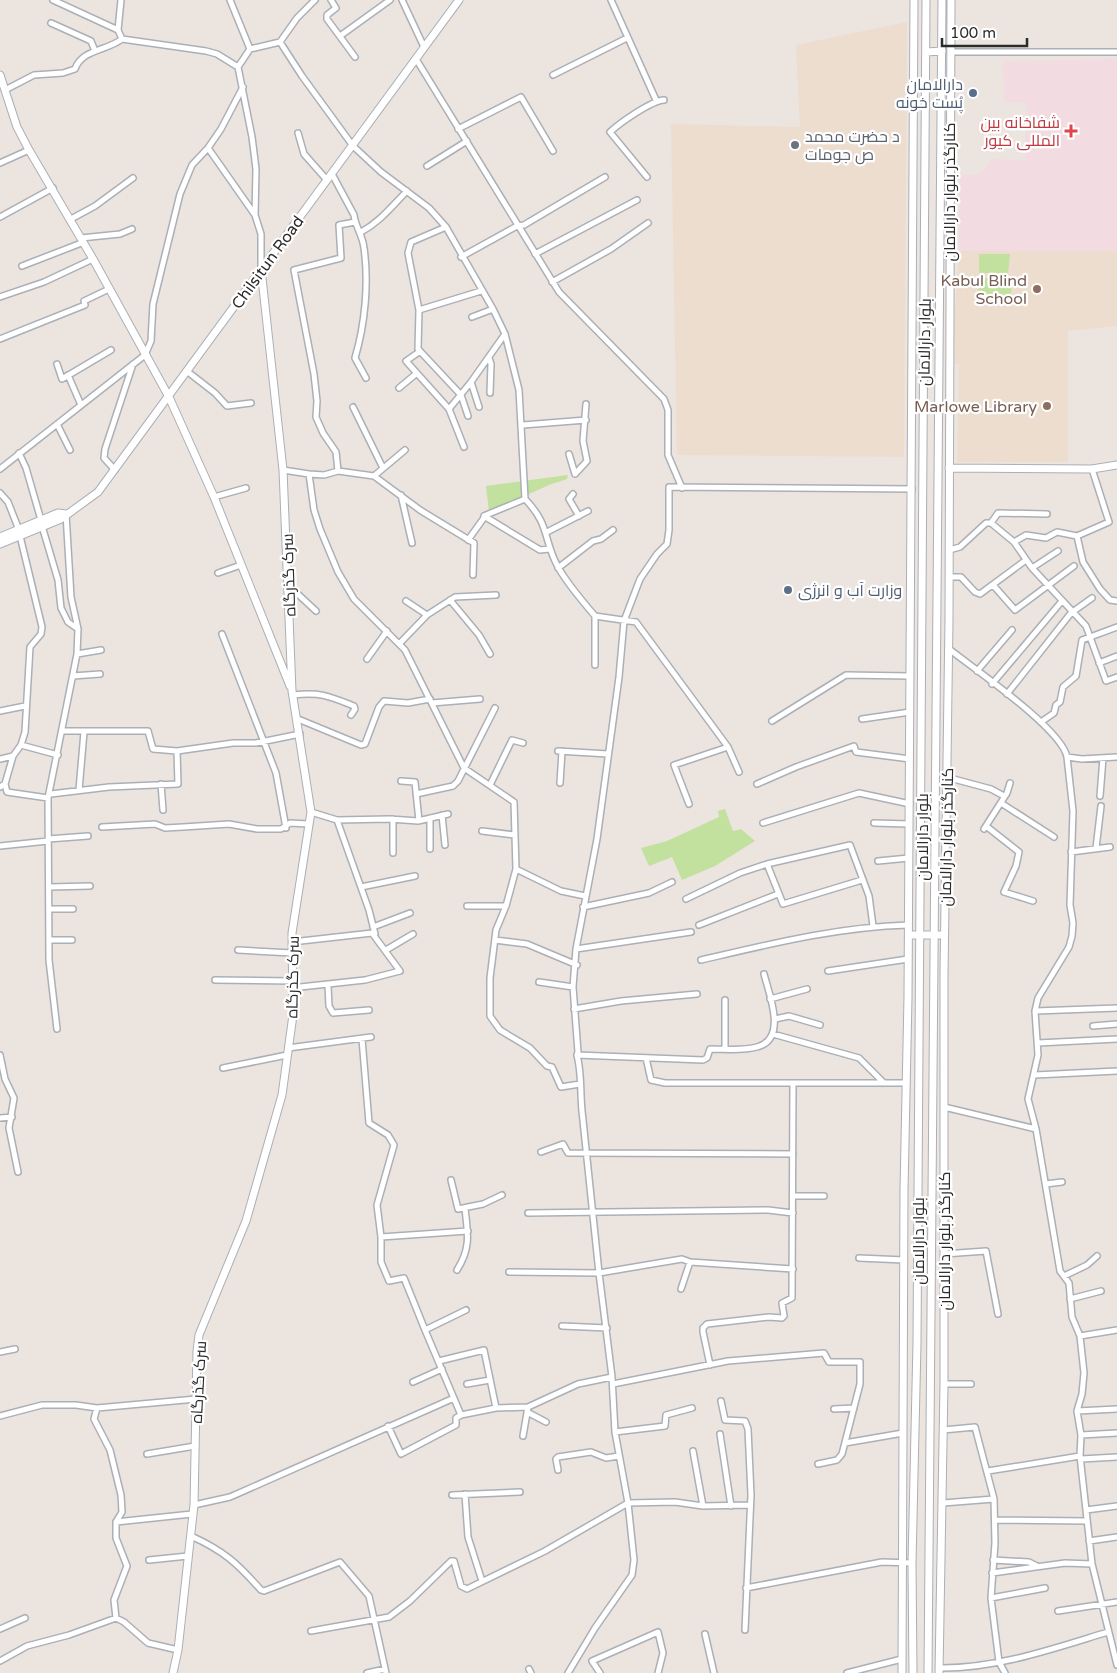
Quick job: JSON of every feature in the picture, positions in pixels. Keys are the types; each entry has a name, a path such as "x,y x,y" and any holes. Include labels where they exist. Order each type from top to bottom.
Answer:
{"street":[{"path":"53,0 66,3 118,30"},
{"path":"121,0 118,30 122,39"},
{"path":"230,0 250,49"},
{"path":"238,67 250,49 280,42 297,18 315,0"},
{"path":"331,0 336,8 326,17 355,57"},
{"path":"340,36 390,0"},
{"path":"402,0 424,47"},
{"name":"Chilsitun Road","path":"0,544 42,523 61,519 98,492 169,398 261,269 459,0"},
{"path":"611,0 656,100"},
{"path":"902,1673 904,1260 910,804 914,0"},
{"name":"بلوار دارالامان","path":"913,1673 912,1563 917,1392 926,0"},
{"name":"بلوار دارالامان","path":"928,1673 942,0"},
{"name":"کنارگذر بلوار دارالامان","path":"939,1670 944,1384 944,935 949,576 951,0"},
{"path":"51,23 91,41 95,51"},
{"path":"554,75 627,38"},
{"path":"3,86 34,75 63,73 75,69 82,57 116,45 122,39"},
{"path":"122,39 206,51 217,54 238,67 256,169 255,215"},
{"path":"280,42 302,76 353,146 381,172 429,208 446,227 461,257 493,309 505,334 517,374 523,425 525,499 538,512 547,532 549,549 558,568 595,616 595,665"},
{"path":"926,52 942,51"},
{"path":"950,52 1117,52"},
{"path":"416,59 458,129 484,166 517,226 552,282 574,309 664,399 668,410 668,456 682,488"},
{"path":"914,66 926,61"},
{"path":"0,75 17,127 29,150 71,219 169,398 214,497 293,693 317,693 329,696 354,706 355,709 351,715"},
{"path":"0,469 145,355 151,341 153,304 180,194 192,165 208,148 243,87"},
{"path":"458,129 521,97 553,152"},
{"path":"647,177 610,132 624,120 656,100 664,100"},
{"path":"298,133 304,154 330,177 354,215 355,222 361,232 364,249 365,308 355,358 366,378"},
{"path":"426,166 467,142"},
{"path":"208,148 255,215 261,234 261,269"},
{"path":"0,164 29,150"},
{"path":"461,257 517,226 524,225 605,177"},
{"path":"71,219 95,206 133,178"},
{"path":"0,217 53,188"},
{"path":"361,232 372,226 390,211 407,191"},
{"path":"535,254 637,200"},
{"path":"338,471 336,452 323,433 316,417 317,401 314,374 294,270 341,258 340,225 355,222"},
{"path":"552,282 611,249 648,223"},
{"path":"446,227 411,242 408,253 419,310 419,352 462,395 468,416"},
{"path":"22,266 82,240 120,234 132,229"},
{"path":"0,297 44,282 93,258"},
{"name":"سرک گذرگاه","path":"173,1673 178,1650 194,1505 199,1335 246,1221 282,1095 293,1016 292,942 311,812 293,693 283,470 261,269"},
{"path":"0,338 86,305 84,301 109,288"},
{"path":"419,310 481,291"},
{"path":"472,317 493,309"},
{"path":"449,409 472,382 505,334"},
{"path":"57,364 60,379 111,350"},
{"path":"419,352 406,361 449,409 464,447"},
{"path":"489,358 490,393"},
{"path":"115,470 104,458 105,449 133,363"},
{"path":"188,372 215,393 227,406 251,403"},
{"path":"399,388 417,373"},
{"path":"68,375 81,405"},
{"path":"472,382 479,408"},
{"path":"569,454 575,474 587,461 584,450 586,404"},
{"path":"353,407 383,468"},
{"path":"523,425 586,420"},
{"path":"56,424 70,450"},
{"path":"374,476 405,450"},
{"path":"19,453 26,468 58,580 61,608 68,622 78,629"},
{"path":"949,468 1092,469 1117,465"},
{"path":"1014,542 1026,535 1046,538 1057,532 1077,536 1109,522 1092,469"},
{"path":"283,470 324,475 338,471 374,476 420,510 474,544 473,575"},
{"path":"308,474 314,510 338,572 362,610 400,643 416,670 464,768 514,802 516,869 506,906 496,930 490,978 490,1016 500,1030 530,1048 547,1066 552,1067 561,1087 580,1084"},
{"path":"568,1673 595,1628 632,1575 634,1560 628,1503 615,1432 613,1384 598,1273 580,1084 581,1072 577,1055 573,987 576,949 594,855 619,677 624,621 640,579 657,554 667,544 669,530 669,487 912,489"},
{"path":"214,497 246,488"},
{"path":"0,492 8,502 19,533 42,627 41,634 30,647 25,706 25,732 21,746 13,756 2,786 7,792 50,796 80,790 178,784 177,751"},
{"path":"573,494 569,499 579,516"},
{"path":"401,495 412,543"},
{"path":"468,540 484,516 525,499"},
{"path":"547,532 588,511"},
{"path":"991,523 997,514 1004,512 1047,514"},
{"path":"57,1030 49,940 50,887 48,840 50,796 77,654 78,629 71,597 66,514"},
{"path":"484,516 540,550 549,549"},
{"path":"949,550 960,547 986,523 991,523 1014,542 1032,568 1071,613 1087,628 1088,636 1106,681 1117,677"},
{"path":"558,568 593,541 601,539 613,530"},
{"name":"Chilsitun Road","path":"0,537 19,533"},
{"path":"1077,536 1083,562 1100,589 1110,600 1117,601"},
{"path":"1032,568 1058,551"},
{"path":"949,576 961,577 978,594 1026,560"},
{"path":"218,573 241,565"},
{"path":"993,585 1015,610 1047,584 1074,566"},
{"path":"288,585 316,611"},
{"path":"400,643 427,615 455,597 496,595"},
{"path":"1006,694 1071,613 1092,598"},
{"path":"450,600 479,635 490,654"},
{"path":"406,601 427,615"},
{"path":"992,684 1062,601"},
{"path":"595,616 636,622 728,747 738,772"},
{"path":"1041,722 1054,713 1056,705 1060,702 1063,687 1076,676 1082,640 1088,636 1117,627"},
{"path":"977,671 1012,630"},
{"path":"366,659 388,632"},
{"path":"222,634 276,773 286,828"},
{"path":"948,649 1041,722 1066,749 1073,811 1070,905 1073,923 1072,936 1069,947 1038,998 1035,1011 1038,1043 1035,1075 1028,1099 1036,1129 1060,1271 1069,1283 1072,1317 1080,1336 1084,1373 1082,1394 1077,1412 1081,1435 1080,1458 1089,1541 1092,1564 1117,1665"},
{"path":"77,654 101,650"},
{"path":"1099,663 1117,656"},
{"path":"73,676 100,674"},
{"path":"772,721 846,676 910,676"},
{"path":"298,720 361,745 365,744 384,701 408,703 480,699"},
{"path":"0,711 25,706"},
{"path":"416,794 453,786 495,708"},
{"path":"862,720 910,712"},
{"path":"63,731 148,731 153,748 177,751 233,743 256,743 300,734"},
{"path":"80,790 84,732"},
{"path":"490,785 512,740 523,743"},
{"path":"21,746 58,755"},
{"path":"757,784 796,767 854,746 856,752 910,760"},
{"path":"688,804 674,766 728,747"},
{"path":"560,783 560,751 608,754"},
{"path":"0,759 13,756"},
{"path":"1067,756 1117,757"},
{"path":"1100,796 1103,758"},
{"path":"946,776 991,789 1004,796"},
{"path":"401,781 414,782 420,821"},
{"path":"1010,783 1001,803 985,827 1018,852 1016,866 1004,892 1033,901"},
{"path":"161,784 163,810"},
{"path":"763,823 857,793 910,804"},
{"path":"1001,803 1054,837"},
{"path":"1096,848 1101,806"},
{"path":"311,812 337,820 393,819 420,821 445,815 444,845"},
{"path":"430,818 430,849"},
{"path":"393,819 393,853"},
{"path":"215,980 328,986 400,972 374,934 361,887 337,820"},
{"path":"102,827 155,824 165,828 229,824 257,829 286,828 296,822 308,824"},
{"path":"874,823 909,824"},
{"path":"482,831 514,835"},
{"path":"0,846 88,836"},
{"path":"686,899 731,876 767,864 850,845 869,896 873,926"},
{"path":"1071,852 1110,847"},
{"path":"878,861 909,858"},
{"path":"767,864 783,904 788,905 862,880"},
{"path":"516,869 561,891 585,896"},
{"path":"361,887 415,876"},
{"path":"583,907 649,893 672,882"},
{"path":"50,887 90,886"},
{"path":"699,925 778,894"},
{"path":"467,906 506,906"},
{"path":"50,909 73,909"},
{"path":"373,927 410,913"},
{"path":"701,960 798,937 873,926 908,925"},
{"path":"292,942 342,938 370,932 374,934"},
{"path":"576,949 691,932"},
{"path":"386,950 413,934"},
{"path":"909,935 944,935"},
{"path":"49,940 72,940"},
{"path":"495,940 527,944 576,965"},
{"path":"238,950 292,953"},
{"path":"828,971 908,959"},
{"path":"577,1055 703,1060 707,1058 710,1049 757,1048 765,1044 772,1034 775,1019 764,974"},
{"path":"539,982 573,987"},
{"path":"328,986 329,1006 333,1013 369,1010"},
{"path":"770,999 807,989"},
{"path":"574,1009 621,1001 697,994"},
{"path":"725,1000 725,1049"},
{"path":"1035,1011 1117,1008"},
{"path":"775,1019 788,1016 820,1024"},
{"path":"1093,1026 1117,1024"},
{"path":"772,1034 859,1058 883,1082"},
{"path":"223,1068 288,1051 371,1037"},
{"path":"362,1039 369,1123 388,1135 394,1145 377,1205 381,1237 381,1262 388,1280 404,1278 424,1330 461,1414"},
{"path":"1038,1043 1117,1039"},
{"path":"0,1055 5,1079 14,1098 9,1128 18,1172"},
{"path":"646,1058 651,1080 654,1082 906,1083"},
{"path":"1035,1075 1117,1071"},
{"path":"710,1365 703,1328 706,1324 782,1318 784,1316 782,1303 792,1298 793,1083"},
{"path":"944,1107 1036,1129"},
{"path":"0,1118 12,1116"},
{"path":"541,1152 563,1144 568,1153 794,1154"},
{"path":"451,1180 456,1208 465,1209 502,1195"},
{"path":"1046,1184 1062,1182"},
{"path":"793,1196 824,1196"},
{"path":"457,1270 466,1256 468,1231 465,1209"},
{"path":"528,1213 592,1214 768,1210 793,1213"},
{"path":"381,1237 468,1231"},
{"path":"944,1254 986,1251 998,1314"},
{"path":"1064,1276 1087,1265 1097,1256"},
{"path":"860,1258 904,1260"},
{"path":"508,1272 598,1273 682,1259 690,1262 793,1269"},
{"path":"681,1289 690,1262"},
{"path":"1070,1298 1101,1291"},
{"path":"424,1330 466,1310"},
{"path":"562,1326 606,1328"},
{"path":"1080,1336 1117,1330"},
{"path":"0,1352 15,1349"},
{"path":"439,1362 484,1350 496,1408"},
{"path":"613,1384 710,1365 824,1354 829,1362 860,1362 860,1384 841,1458 818,1464"},
{"path":"413,1382 442,1369"},
{"path":"527,1410 578,1384 612,1377"},
{"path":"467,1384 490,1380"},
{"path":"944,1384 971,1384"},
{"path":"0,1416 42,1405 76,1405 97,1408 196,1398"},
{"path":"194,1505 230,1497 454,1398"},
{"path":"721,1401 724,1420 745,1421 746,1423 751,1495 745,1630"},
{"path":"97,1408 94,1419 110,1450 121,1495 122,1512 116,1522 116,1538 127,1566 114,1600 116,1618"},
{"path":"388,1426 399,1454 401,1454 456,1425 456,1418 461,1414 496,1408 527,1410 546,1422"},
{"path":"615,1432 665,1426 666,1415 692,1408"},
{"path":"834,1409 854,1408"},
{"path":"1077,1412 1117,1409"},
{"path":"523,1436 527,1410"},
{"path":"943,1430 976,1427 988,1471 994,1499 995,1520 991,1598 999,1662 1005,1673"},
{"path":"845,1443 904,1433"},
{"path":"1081,1435 1117,1433"},
{"path":"720,1434 731,1506"},
{"path":"147,1454 195,1446"},
{"path":"693,1450 704,1506"},
{"path":"558,1470 556,1459 558,1457 590,1452 606,1458 619,1456"},
{"path":"988,1471 1080,1458 1117,1457"},
{"path":"452,1495 520,1492"},
{"path":"466,1494 468,1538 482,1580"},
{"path":"943,1503 994,1499"},
{"path":"311,1631 374,1622 389,1617 410,1601 451,1561 454,1561 463,1589 545,1551 628,1503 675,1502 704,1506 750,1505"},
{"path":"1086,1510 1117,1506"},
{"path":"116,1522 192,1514"},
{"path":"995,1520 1087,1521"},
{"path":"191,1536 216,1547 235,1562 264,1591 340,1562 369,1596 385,1671 367,1673"},
{"path":"1089,1541 1117,1537"},
{"path":"149,1560 188,1556"},
{"path":"994,1560 1029,1562 1037,1566"},
{"path":"746,1588 882,1562 912,1563"},
{"path":"992,1573 1065,1563 1092,1564"},
{"path":"991,1598 1046,1588"},
{"path":"1058,1611 1117,1602"},
{"path":"0,1629 25,1618"},
{"path":"0,1661 28,1646 116,1618 124,1622 148,1643 178,1650"},
{"path":"600,1673 592,1660 658,1632 663,1653 658,1673"},
{"path":"939,1670 999,1662 1108,1632"},
{"path":"705,1634 714,1673"},
{"path":"848,1673 902,1659"}],"shaded area":[{"path":"907,22 904,457 677,455 671,124 800,127 796,45"},
{"name":"شفاخانه بین المللی کیور","path":"1117,59 1117,251 959,251 960,175 980,174 992,159 1025,160 1027,103 1004,102 1003,61"},
{"path":"959,251 1117,251 1117,326 1068,331 1068,462 957,462 959,364 955,364 954,328"}],"green space":[{"path":"979,254 1010,254 1008,273 979,273"},
{"path":"979,278 1011,278 1011,298 978,298"},
{"path":"568,475 567,479 489,512 486,486"},
{"path":"725,809 733,831 741,829 755,841 715,866 682,880 672,857 649,866 641,848 667,841 719,817 718,811"}],"place":[{"name":"دارالامان پُست خونه","path":"973,93"},
{"name":"شفاخانه بین المللی کیور","path":"1071,131"},
{"name":"د حضرت محمد ص جومات","path":"795,145"},
{"name":"Kabul Blind School","path":"1037,289"},
{"name":"Marlowe Library","path":"1047,406"},
{"name":"وزارت آب و انرژی","path":"788,590"}]}
